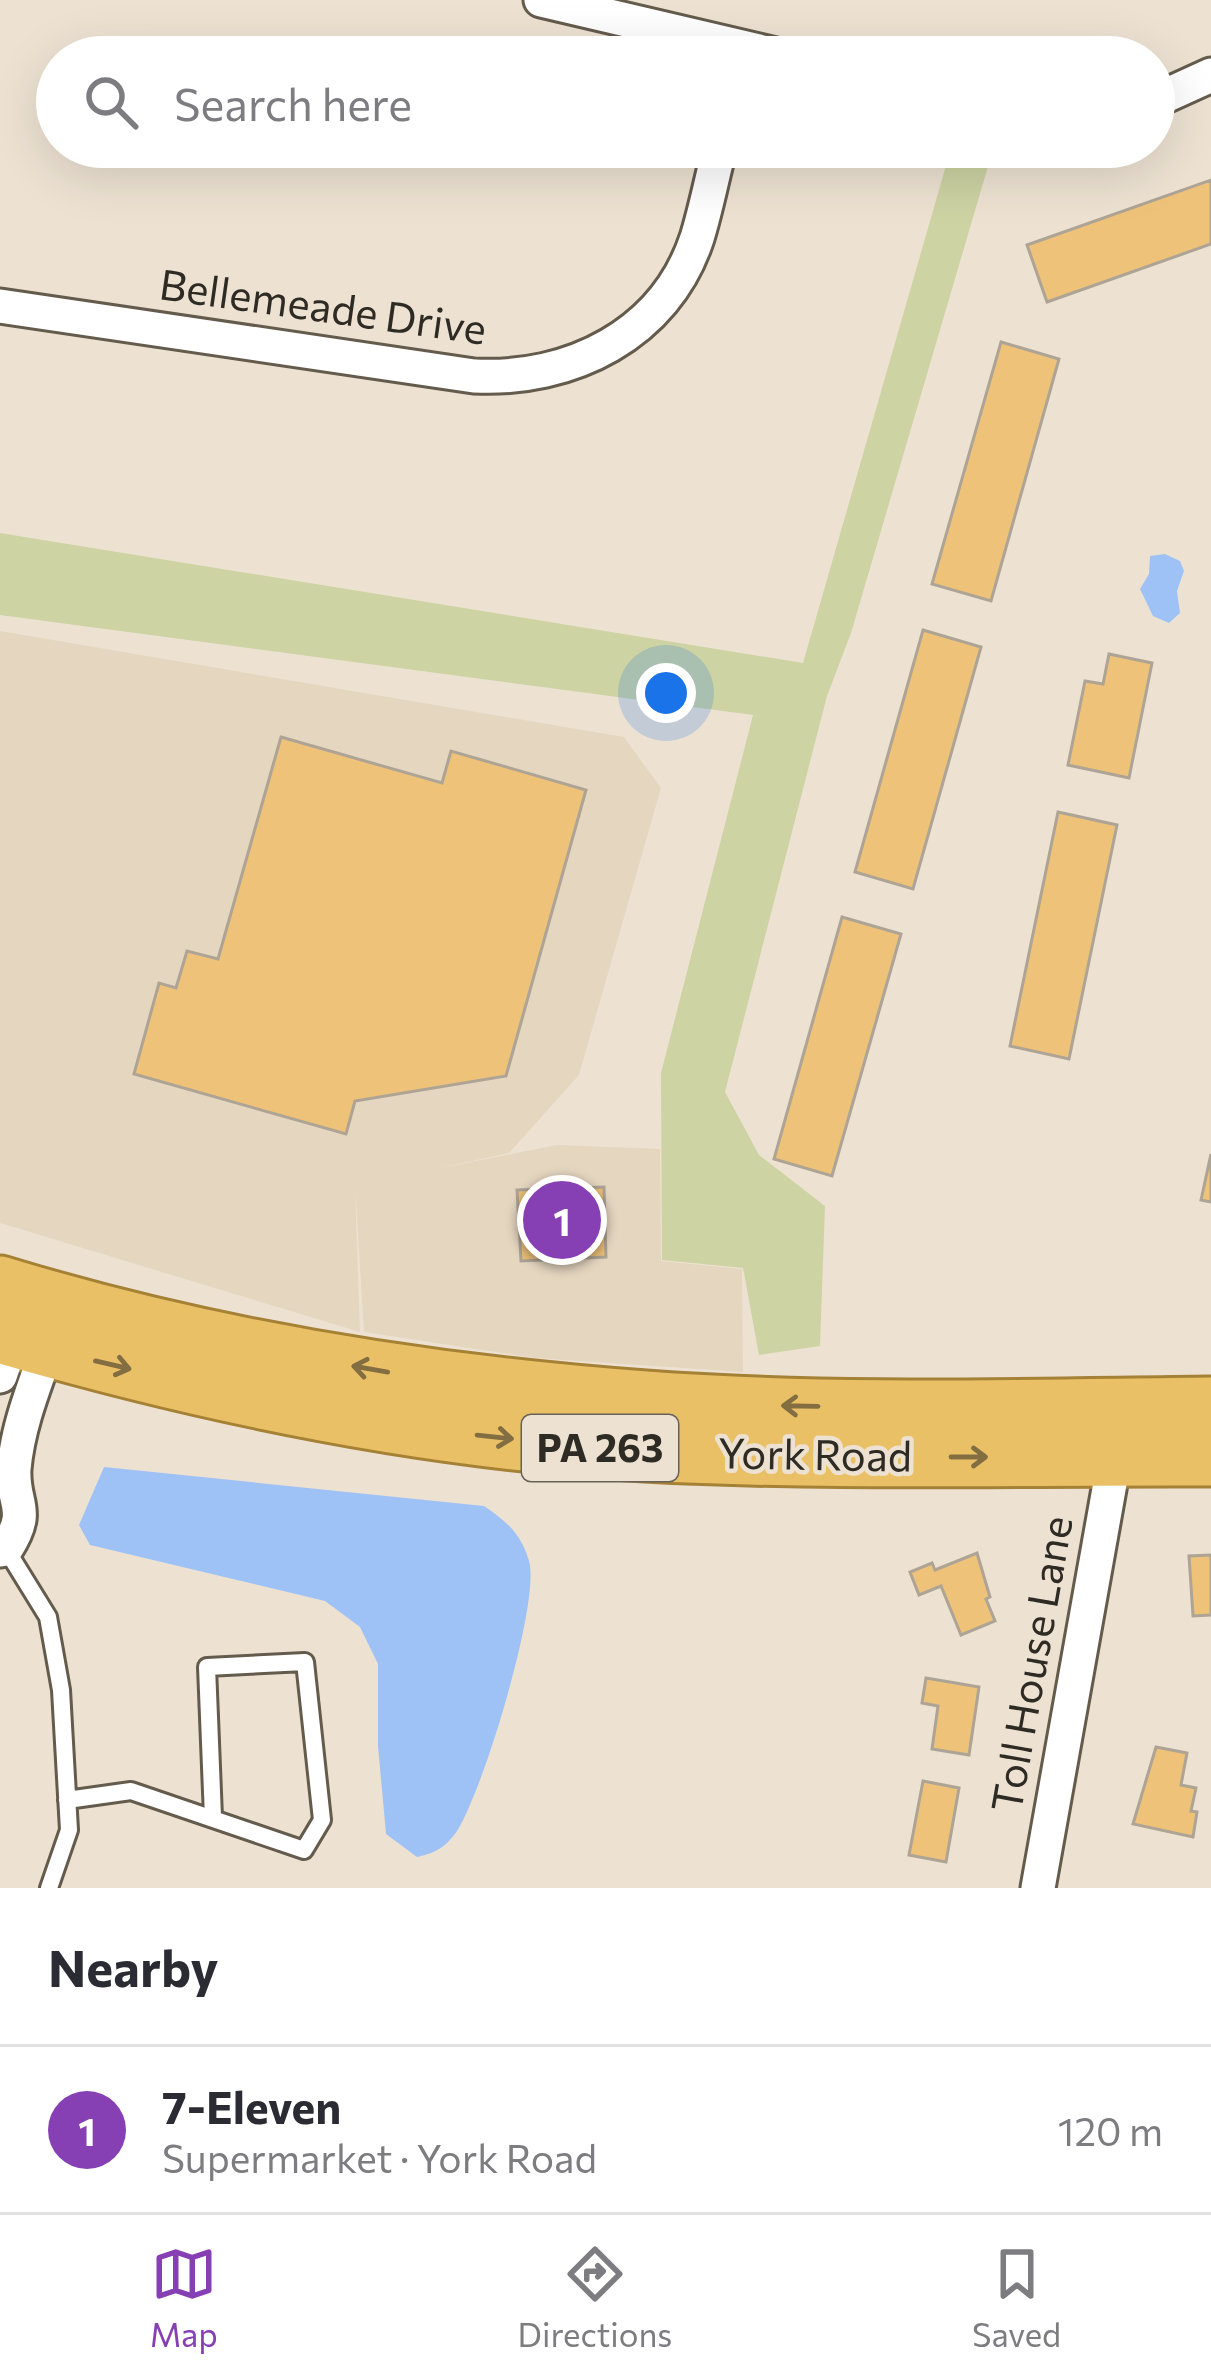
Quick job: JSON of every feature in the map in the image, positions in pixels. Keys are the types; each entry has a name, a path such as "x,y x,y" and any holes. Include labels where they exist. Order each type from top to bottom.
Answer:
{"highway":[{"name":"York Road","path":"22,1326 269,1402 420,1429 645,1452 885,1432 1119,1432 1211,1457"},
{"name":"York Road","path":"1119,1432 1211,1406"}],"street":[{"path":"541,0 682,36"},
{"path":"1175,91 1211,75"},
{"name":"Bellemeade Drive","path":"0,306 474,376 549,370 594,356 653,313 678,279 696,241 715,168"},
{"path":"3,1549 17,1531 22,1507 13,1473 22,1426 22,1326"},
{"name":"Toll House Lane","path":"1038,1888 1119,1432"}],"lane":[{"path":"3,1549 48,1616 61,1690 69,1830 49,1888"},
{"path":"67,1800 130,1791 304,1850 322,1820 305,1662 207,1667 213,1817"}],"shaded area":[{"path":"0,631 624,737 661,788 579,1075 509,1153 440,1168 557,1145 660,1149 661,1261 742,1269 743,1372 534,1358 364,1332 355,1186 360,1332 0,1223"}],"green space":[{"path":"945,168 988,168 851,633 827,696 725,1092 759,1155 825,1206 820,1346 759,1355 743,1268 662,1260 661,1073 753,715 0,615 0,533 803,663"}],"water":[{"path":"1165,554 1180,561 1184,571 1177,591 1180,613 1169,623 1153,616 1140,589 1149,574 1150,556"},
{"path":"104,1467 484,1506 512,1529 529,1561 518,1656 479,1782 447,1843 417,1857 386,1834 378,1746 378,1664 360,1627 325,1601 90,1545 79,1525"}],"building":[{"path":"1211,180 1211,244 1047,302 1027,245"},
{"path":"1001,342 1059,359 991,601 932,584"},
{"path":"923,630 981,647 913,889 855,872"},
{"path":"1109,654 1152,663 1129,778 1068,765 1085,681 1103,684"},
{"path":"281,737 442,783 451,751 586,790 506,1076 355,1101 346,1134 134,1074 159,983 176,988 187,951 218,959"},
{"path":"1058,812 1117,825 1069,1059 1010,1046"},
{"path":"842,917 901,934 832,1176 774,1159"},
{"path":"1211,1154 1211,1202 1201,1200"},
{"path":"604,1187 606,1257 521,1261 517,1190"},
{"path":"977,1553 995,1621 961,1635 941,1586 919,1595 910,1572 932,1563 935,1570"},
{"path":"1211,1555 1211,1615 1193,1616 1189,1556"},
{"path":"926,1678 979,1687 969,1755 932,1749 938,1706 922,1703"},
{"path":"1156,1747 1187,1753 1181,1785 1196,1788 1193,1837 1133,1824"},
{"path":"923,1781 959,1788 946,1862 909,1855"}],"place":[{"name":"7-Eleven","path":"562,1220"}]}
